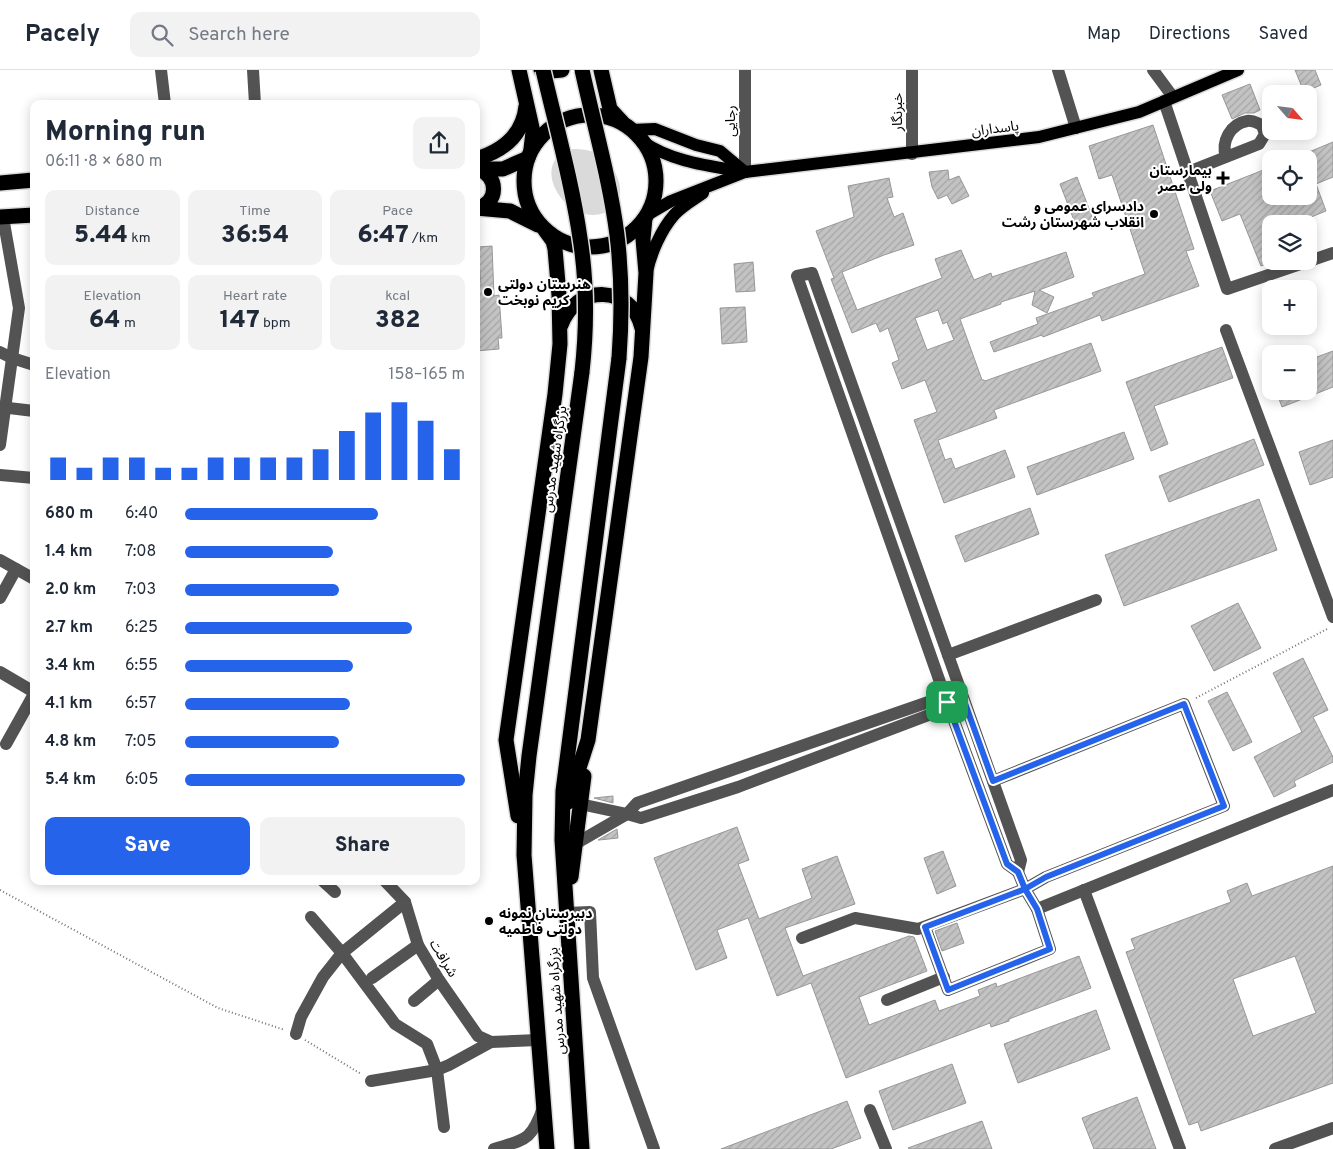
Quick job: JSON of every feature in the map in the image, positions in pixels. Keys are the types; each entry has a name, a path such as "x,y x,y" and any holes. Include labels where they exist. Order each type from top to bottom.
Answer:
{"highway":[{"path":"519,70 533,132 533,140 524,176 525,195 532,213 544,229"},
{"path":"542,70 562,70"},
{"name":"بزرگراه شهید مدرس","path":"524,855 525,795 582,372 585,328 585,283 579,229 542,70"},
{"name":"بزرگراه شهید مدرس","path":"582,70 614,217 620,266 622,316 619,358 567,751 562,820 582,1149"},
{"path":"480,208 510,211 524,217 556,238 582,247 598,247 622,239 632,232 646,216 655,194 656,175 651,157 642,141 611,112 601,70"},
{"path":"480,157 498,150 512,140 522,122 526,102"},
{"path":"480,169 503,169 529,157 537,142 548,130 572,117 603,116 618,121 630,129"},
{"path":"480,170 491,177 494,190 489,202 480,206"},
{"path":"0,183 30,180"},
{"path":"2,217 30,215"},
{"name":"بزرگراه شهید مدرس","path":"562,820 588,740 641,357 646,277 643,239 646,216"},
{"name":"بزرگراه شهید مدرس","path":"544,229 553,241 555,249 560,330 555,394 506,740 524,855 547,1149"},
{"path":"560,330 565,316 573,305 588,296 602,294 618,298 630,305 640,320 643,332"},
{"path":"567,913 588,740"}],"main road":[{"name":"پاسداران","path":"745,172 912,154 1039,137 1139,112 1238,70"},
{"path":"630,129 655,129 696,145 720,151 745,172"},
{"path":"642,141 660,151 690,161 745,172"},
{"path":"646,216 671,201 745,172"},
{"path":"646,277 654,251 671,219 677,212 716,184"}],"street":[{"path":"161,70 165,100"},
{"path":"253,70 255,100"},
{"name":"رجایی","path":"745,70 745,172"},
{"name":"خبرنگار","path":"912,70 912,154"},
{"path":"1058,70 1076,128"},
{"path":"1153,70 1168,99 1188,172 1227,289 1333,253"},
{"path":"1188,172 1226,157"},
{"path":"0,445 2,408 12,358 18,308 5,264 2,217"},
{"path":"925,927 948,990 1050,949 1037,909 1025,889 1018,872 1007,864 947,702 797,276 812,273 1021,860 1018,872"},
{"path":"1226,330 1333,617"},
{"path":"0,352 12,358 30,363"},
{"path":"2,408 30,411"},
{"path":"0,475 30,478"},
{"path":"0,560 30,577"},
{"path":"0,598 16,569"},
{"path":"948,655 1096,600"},
{"path":"0,672 30,691"},
{"path":"580,804 641,818 738,787 942,710 947,702 962,695"},
{"path":"575,844 627,814 637,803 731,772 936,699 947,702"},
{"path":"6,744 30,700"},
{"path":"802,938 855,918 918,929 925,927 1025,889 1046,877 1224,806 1184,704 993,781"},
{"path":"731,772 738,787"},
{"path":"1037,909 1333,790"},
{"path":"327,885 335,892"},
{"name":"شرافت","path":"389,885 405,902 418,945 439,980 478,1036 491,1042"},
{"path":"1084,890 1180,1149"},
{"path":"296,1034 301,1018 323,977 342,953 405,902"},
{"path":"567,913 590,912 594,978 654,1149"},
{"path":"311,917 342,953 395,1024 427,1044 437,1070 444,1126"},
{"path":"372,978 418,945"},
{"path":"887,1000 944,977"},
{"path":"414,1001 439,980"},
{"path":"371,1081 437,1070 450,1065 491,1042 538,1040"},
{"path":"494,1149 527,1139 538,1124 544,1108"},
{"path":"870,1110 886,1149"},
{"path":"1275,1149 1333,1128"}],"path":[{"path":"1184,704 1333,626"},
{"path":"0,890 218,1008 296,1034 371,1081"}],"shaded area":[{"path":"573,149 599,154 612,167 617,175 620,193 618,201 613,208 604,213 590,215 576,210 565,202 556,190 552,178 553,166 559,155"}],"building":[{"path":"1295,70 1315,70 1321,85 1301,85"},
{"path":"1250,84 1260,110 1254,113 1245,113 1232,119 1222,95"},
{"path":"1153,125 1194,249 1186,251 1199,286 1102,321 1100,315 1043,337 1042,335 994,352 990,342 1038,324 1036,318 1094,297 1092,293 1145,274 1112,175 1099,179 1089,146"},
{"path":"1333,142 1333,177 1317,184 1317,150 1314,150"},
{"path":"948,170 949,180 959,176 969,196 952,204 947,195 938,199 932,187 929,172"},
{"path":"1262,171 1262,205 1317,205 1317,187 1326,211 1316,215 1262,215 1261,266 1240,214 1222,221 1210,191"},
{"path":"1077,177 1094,222 1077,228 1060,184"},
{"path":"889,178 893,197 887,198 894,217 903,213 914,245 842,272 857,310 942,278 935,259 961,250 974,280 991,273 992,277 1066,252 1074,277 1039,290 1054,297 1047,313 1032,305 1035,291 1001,302 1001,304 960,319 982,380 985,381 1091,343 1101,371 994,410 997,418 938,440 945,460 951,458 955,469 1005,450 1015,477 944,503 914,420 937,412 925,380 902,389 892,363 899,360 888,328 880,332 876,323 852,333 831,279 834,278 816,231 854,217 848,186","holes":["938,310 943,324 947,322 954,340 927,350 915,318"]},
{"name":"هنرستان دولتی کریم نوبخت","path":"492,246 494,296 499,295 502,338 498,338 499,349 480,351 480,247"},
{"path":"753,262 755,291 736,292 734,264"},
{"path":"745,307 747,342 722,344 720,308"},
{"path":"1222,347 1233,378 1154,406 1168,444 1151,451 1126,382"},
{"path":"1333,351 1333,387 1317,393 1317,357"},
{"path":"1279,400 1300,400 1282,407"},
{"path":"1124,432 1134,459 1037,495 1027,467"},
{"path":"1254,439 1264,465 1169,502 1159,476"},
{"path":"1333,440 1333,477 1310,485 1299,452"},
{"path":"1259,499 1277,550 1124,606 1105,555"},
{"path":"1030,508 1039,534 965,562 955,536"},
{"path":"1238,603 1261,648 1214,671 1191,626"},
{"path":"1303,658 1328,710 1313,717 1333,757 1333,762 1294,781 1296,786 1274,797 1254,757 1302,732 1273,673"},
{"path":"1227,692 1252,742 1233,751 1208,701"},
{"path":"613,796 613,803 594,798"},
{"path":"737,827 749,860 738,864 759,919 812,898 802,869 837,856 855,904 785,928 803,976 909,936 914,937 927,971 859,997 869,1025 935,1000 939,1011 980,996 978,990 996,983 997,987 1079,956 1091,988 1009,1019 1009,1021 991,1027 990,1023 846,1078 811,983 777,996 748,918 717,930 727,958 696,970 654,858"},
{"path":"617,829 618,838 598,840"},
{"path":"943,851 956,886 937,894 924,858"},
{"path":"1333,866 1333,1083 1201,1131 1198,1122 1189,1125 1126,952 1135,949 1131,939 1231,902 1227,891 1247,883 1252,896","holes":["1295,956 1316,1013 1253,1036 1233,979"]},
{"path":"957,923 964,943 942,951 935,931"},
{"path":"1096,1010 1110,1049 1018,1083 1004,1044"},
{"path":"952,1064 966,1103 893,1130 879,1091"},
{"path":"1137,1097 1156,1149 1094,1149 1082,1118"},
{"path":"847,1101 861,1138 831,1149 721,1149"},
{"path":"982,1121 992,1149 908,1148"}],"place":[{"name":"بیمارستان ولی عصر","path":"1223,178"},
{"name":"دادسرای عمومی و انقلاب شهرستان رشت","path":"1154,214"},
{"name":"هنرستان دولتی کریم نوبخت","path":"488,292"},
{"name":"دبیرستان نمونه دولتی فاطمیه","path":"489,921"}],"route":[{"path":"947,702 962,695 993,781 1184,704 1224,806 1046,877 1025,889 1037,909 1050,949 948,990 925,927 1025,889 1018,872 1007,864 947,702"}]}
